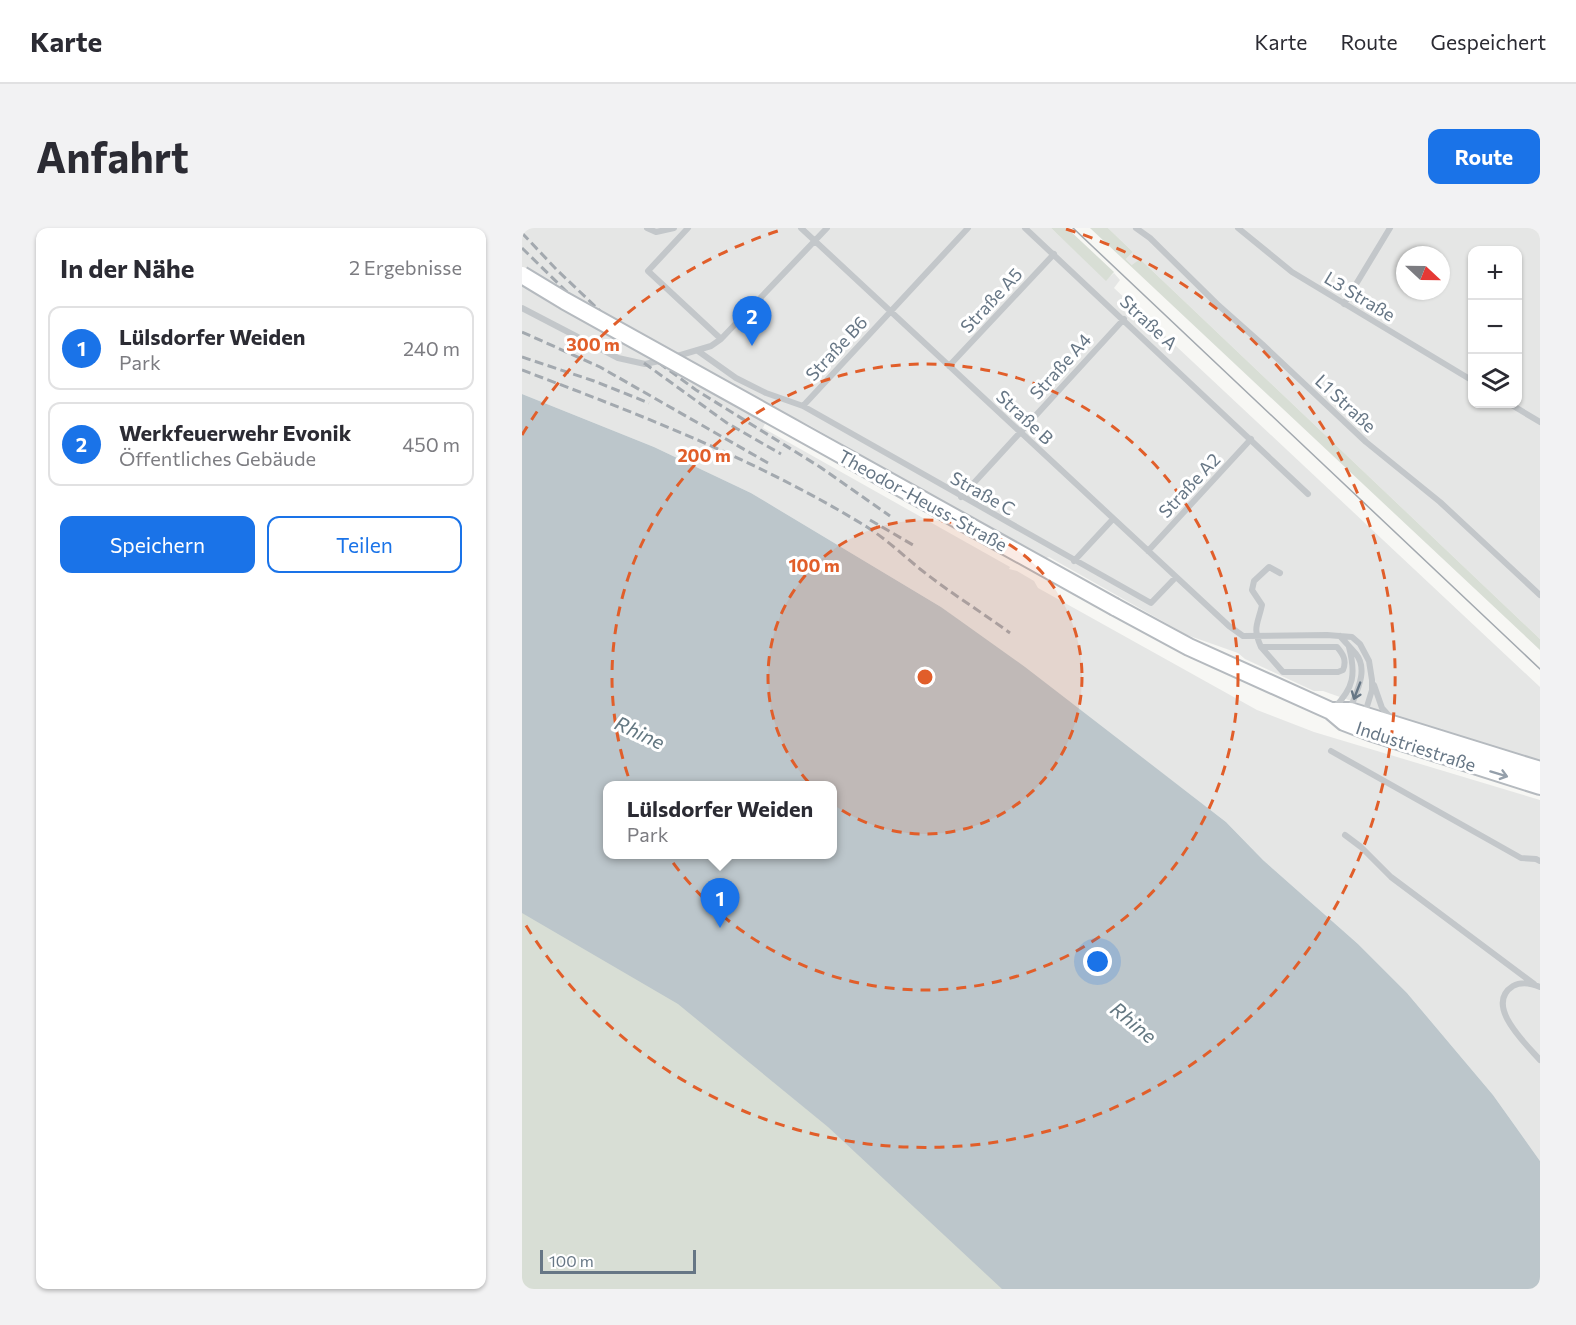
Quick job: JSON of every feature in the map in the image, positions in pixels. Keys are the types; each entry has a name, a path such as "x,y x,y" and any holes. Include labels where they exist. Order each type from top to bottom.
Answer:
{"main road":[{"name":"Theodor-Heuss-Straße","path":"522,275 586,313 1189,647 1350,717"},
{"name":"Industriestraße","path":"1350,717 1397,726 1540,770"},
{"name":"Industriestraße","path":"1350,717 1426,751 1540,786"}],"lane":[{"path":"647,228 656,232 674,228"},
{"path":"688,228 648,271 721,339"},
{"name":"Straße B","path":"801,228 1229,626 1243,636 1256,636"},
{"path":"522,308 618,358 645,364 657,362 698,351 721,339 827,228"},
{"name":"Straße B6","path":"803,406 968,228"},
{"name":"Straße A","path":"1025,228 1308,494"},
{"name":"L1 Straße","path":"1136,228 1150,238 1217,304 1366,442 1440,502 1540,595"},
{"name":"L3 Straße","path":"1238,228 1292,272 1468,378"},
{"path":"1344,304 1390,228"},
{"name":"Straße A5","path":"949,366 1054,254"},
{"name":"Straße A4","path":"961,497 1124,319"},
{"name":"Straße C","path":"698,351 736,378 766,393 803,406 1151,603 1176,577"},
{"path":"1516,408 1540,422"},
{"name":"Straße A2","path":"1148,550 1251,439"},
{"path":"1074,561 1113,519"},
{"path":"1261,647 1337,647 1343,655 1345,664 1343,670 1338,672 1283,672 1261,647 1255,627 1262,605 1252,590 1254,580 1269,567 1280,573"},
{"path":"1256,636 1352,637 1360,644 1369,661 1372,690 1350,717"},
{"path":"1339,636 1358,655 1361,667 1361,681 1350,717"},
{"path":"1348,647 1354,665 1353,680 1348,692 1350,717"},
{"path":"1372,680 1382,708 1397,726"},
{"path":"1331,751 1521,858 1540,861"},
{"path":"1345,836 1391,877 1537,985"},
{"path":"1537,985 1519,982 1509,989 1503,1002 1508,1022 1540,1060"}],"shaded area":[{"path":"522,228 1051,228 1106,280 1114,273 1120,280 1114,288 1540,687 1540,763 1323,691 1314,691 1245,659 1238,653 1187,635 1049,557 1043,559 809,425 772,407 763,428 1010,567 1009,569 1017,571 1034,581 1038,588 1257,710 1314,732 1540,800 1540,1161 1493,1095 1407,993 1358,944 1263,860 1226,822 1187,792 941,607 751,493 654,447 522,394"},
{"path":"1051,228 1067,228 1114,272 1106,281"},
{"path":"1090,228 1108,228 1133,252 1126,259 1132,265 1140,259 1540,639 1540,650"},
{"path":"1108,228 1540,228 1540,639 1140,259 1133,266 1126,259 1133,252"},
{"path":"522,666 604,781 603,859 615,859 1238,1289 522,1289"}],"water":[{"name":"Rhine","path":"522,394 654,447 751,493 941,607 1025,667 1226,822 1263,860 1358,944 1407,993 1493,1095 1540,1161 1540,1289 1002,1289 828,1127 678,1004 522,913"}],"tram line":[{"path":"1073,228 1540,669"}],"railway":[{"path":"522,233 557,270 640,349 696,390 820,467 890,516"},
{"path":"522,248 614,338"},
{"path":"522,332 600,367 768,463"},
{"path":"522,357 594,381 649,403"},
{"path":"644,363 727,423 781,454"},
{"path":"522,370 698,440 826,503 874,532 931,577 1010,633"},
{"path":"870,520 913,545"}],"place":[{"name":"Werkfeuerwehr Evonik","path":"752,346"},
{"name":"Lülsdorfer Weiden","path":"720,928"}]}
